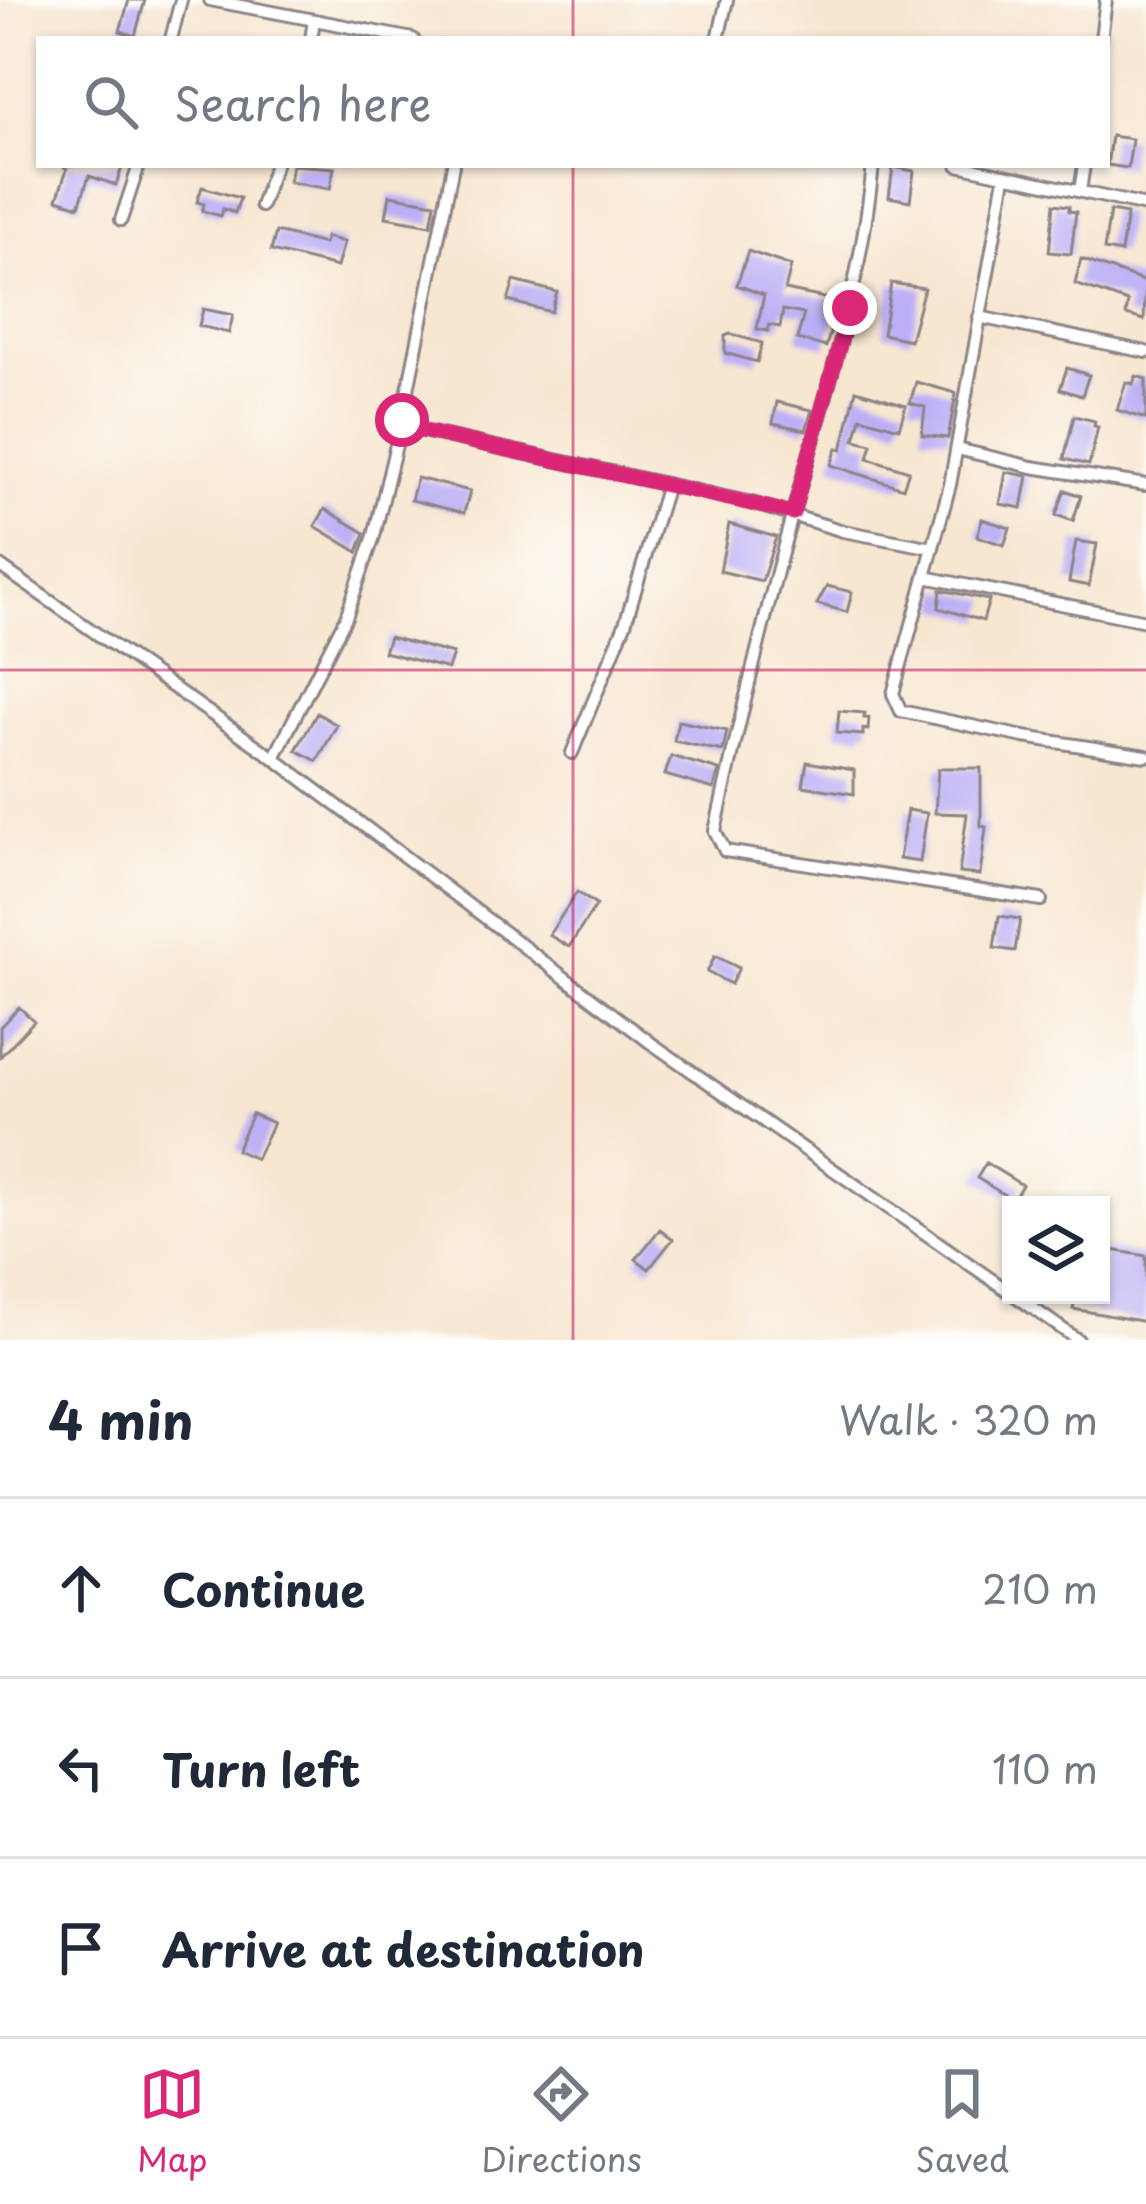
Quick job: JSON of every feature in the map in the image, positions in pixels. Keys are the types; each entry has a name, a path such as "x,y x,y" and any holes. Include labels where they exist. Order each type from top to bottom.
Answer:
{"street":[{"path":"173,36 181,0"},
{"path":"210,0 397,36"},
{"path":"719,36 727,0"},
{"path":"1101,36 1106,0"},
{"path":"311,36 314,20"},
{"path":"122,220 138,168"},
{"path":"261,206 274,168"},
{"path":"274,758 346,617 374,536 452,168"},
{"path":"874,168 850,308 793,513 715,831 725,851 1041,901"},
{"path":"970,168 1146,206"},
{"path":"1080,191 1084,168"},
{"path":"1005,177 957,449 893,694 901,711 1146,756"},
{"path":"979,317 1146,352"},
{"path":"400,426 933,548"},
{"path":"957,449 1032,467 1146,485"},
{"path":"572,753 625,624 667,484"},
{"path":"0,566 274,758 651,1042 1002,1286"},
{"path":"925,577 1146,621"},
{"path":"1027,1304 1078,1340"}],"building":[{"path":"129,0 145,0 135,36 120,31"},
{"path":"1111,136 1132,139 1128,168 1110,165"},
{"path":"122,168 116,185 89,176 79,206 57,199 67,169"},
{"path":"291,168 334,168 330,189 289,182"},
{"path":"893,168 914,171 910,201 889,197"},
{"path":"202,187 240,198 235,213 223,209 221,216 202,211 204,204 197,202"},
{"path":"390,195 435,203 431,225 386,217"},
{"path":"1054,204 1076,212 1071,254 1049,252"},
{"path":"1110,211 1127,214 1121,253 1104,250"},
{"path":"276,232 324,244 326,237 344,242 337,267 271,251"},
{"path":"748,251 791,266 785,290 839,301 826,347 797,339 804,314 783,310 780,327 757,329 764,295 737,285"},
{"path":"1081,259 1146,282 1144,320 1126,315 1128,302 1075,284"},
{"path":"514,281 557,292 551,312 508,301"},
{"path":"891,283 924,288 910,340 883,334"},
{"path":"203,309 233,315 229,333 199,326"},
{"path":"725,336 762,343 757,362 725,353"},
{"path":"1067,368 1089,375 1082,396 1060,389"},
{"path":"1136,376 1146,379 1146,419 1117,410 1126,382 1133,384"},
{"path":"916,382 956,393 948,438 922,435 925,407 910,403"},
{"path":"856,390 906,405 899,428 861,417 855,440 872,444 868,458 909,471 903,488 831,465 837,448 842,450"},
{"path":"777,402 812,410 806,430 773,423"},
{"path":"1074,416 1095,421 1098,427 1089,465 1064,459"},
{"path":"1006,472 1028,476 1022,508 1000,504"},
{"path":"417,478 470,491 464,513 411,500"},
{"path":"1065,490 1081,496 1073,521 1056,515"},
{"path":"325,509 365,533 358,552 315,526"},
{"path":"982,519 1010,528 1004,545 977,536"},
{"path":"729,524 776,537 762,581 720,571"},
{"path":"1076,541 1097,544 1089,586 1069,582"},
{"path":"827,586 852,592 847,612 817,604"},
{"path":"941,590 989,600 983,621 939,608"},
{"path":"389,637 453,654 448,669 384,652"},
{"path":"839,711 865,713 868,730 863,729 863,735 837,733"},
{"path":"317,713 337,725 317,761 296,750"},
{"path":"678,721 727,731 723,751 674,741"},
{"path":"671,756 719,770 714,789 665,775"},
{"path":"807,762 854,770 854,794 803,786"},
{"path":"981,768 981,826 986,827 980,875 959,873 967,814 935,813 938,770"},
{"path":"907,810 927,813 920,862 899,859"},
{"path":"577,892 596,905 569,947 549,935"},
{"path":"999,916 1020,919 1015,951 994,948"},
{"path":"715,956 739,968 731,984 707,972"},
{"path":"19,1007 34,1021 0,1057 0,1027"},
{"path":"252,1114 273,1123 256,1159 236,1150"},
{"path":"986,1163 1022,1185 1015,1196 1006,1196 977,1178"},
{"path":"660,1229 673,1239 649,1269 636,1259"},
{"path":"1110,1250 1146,1256 1146,1322 1073,1309 1074,1304 1110,1304"}],"route":[{"path":"402,420 400,426 793,513 850,308"}]}
